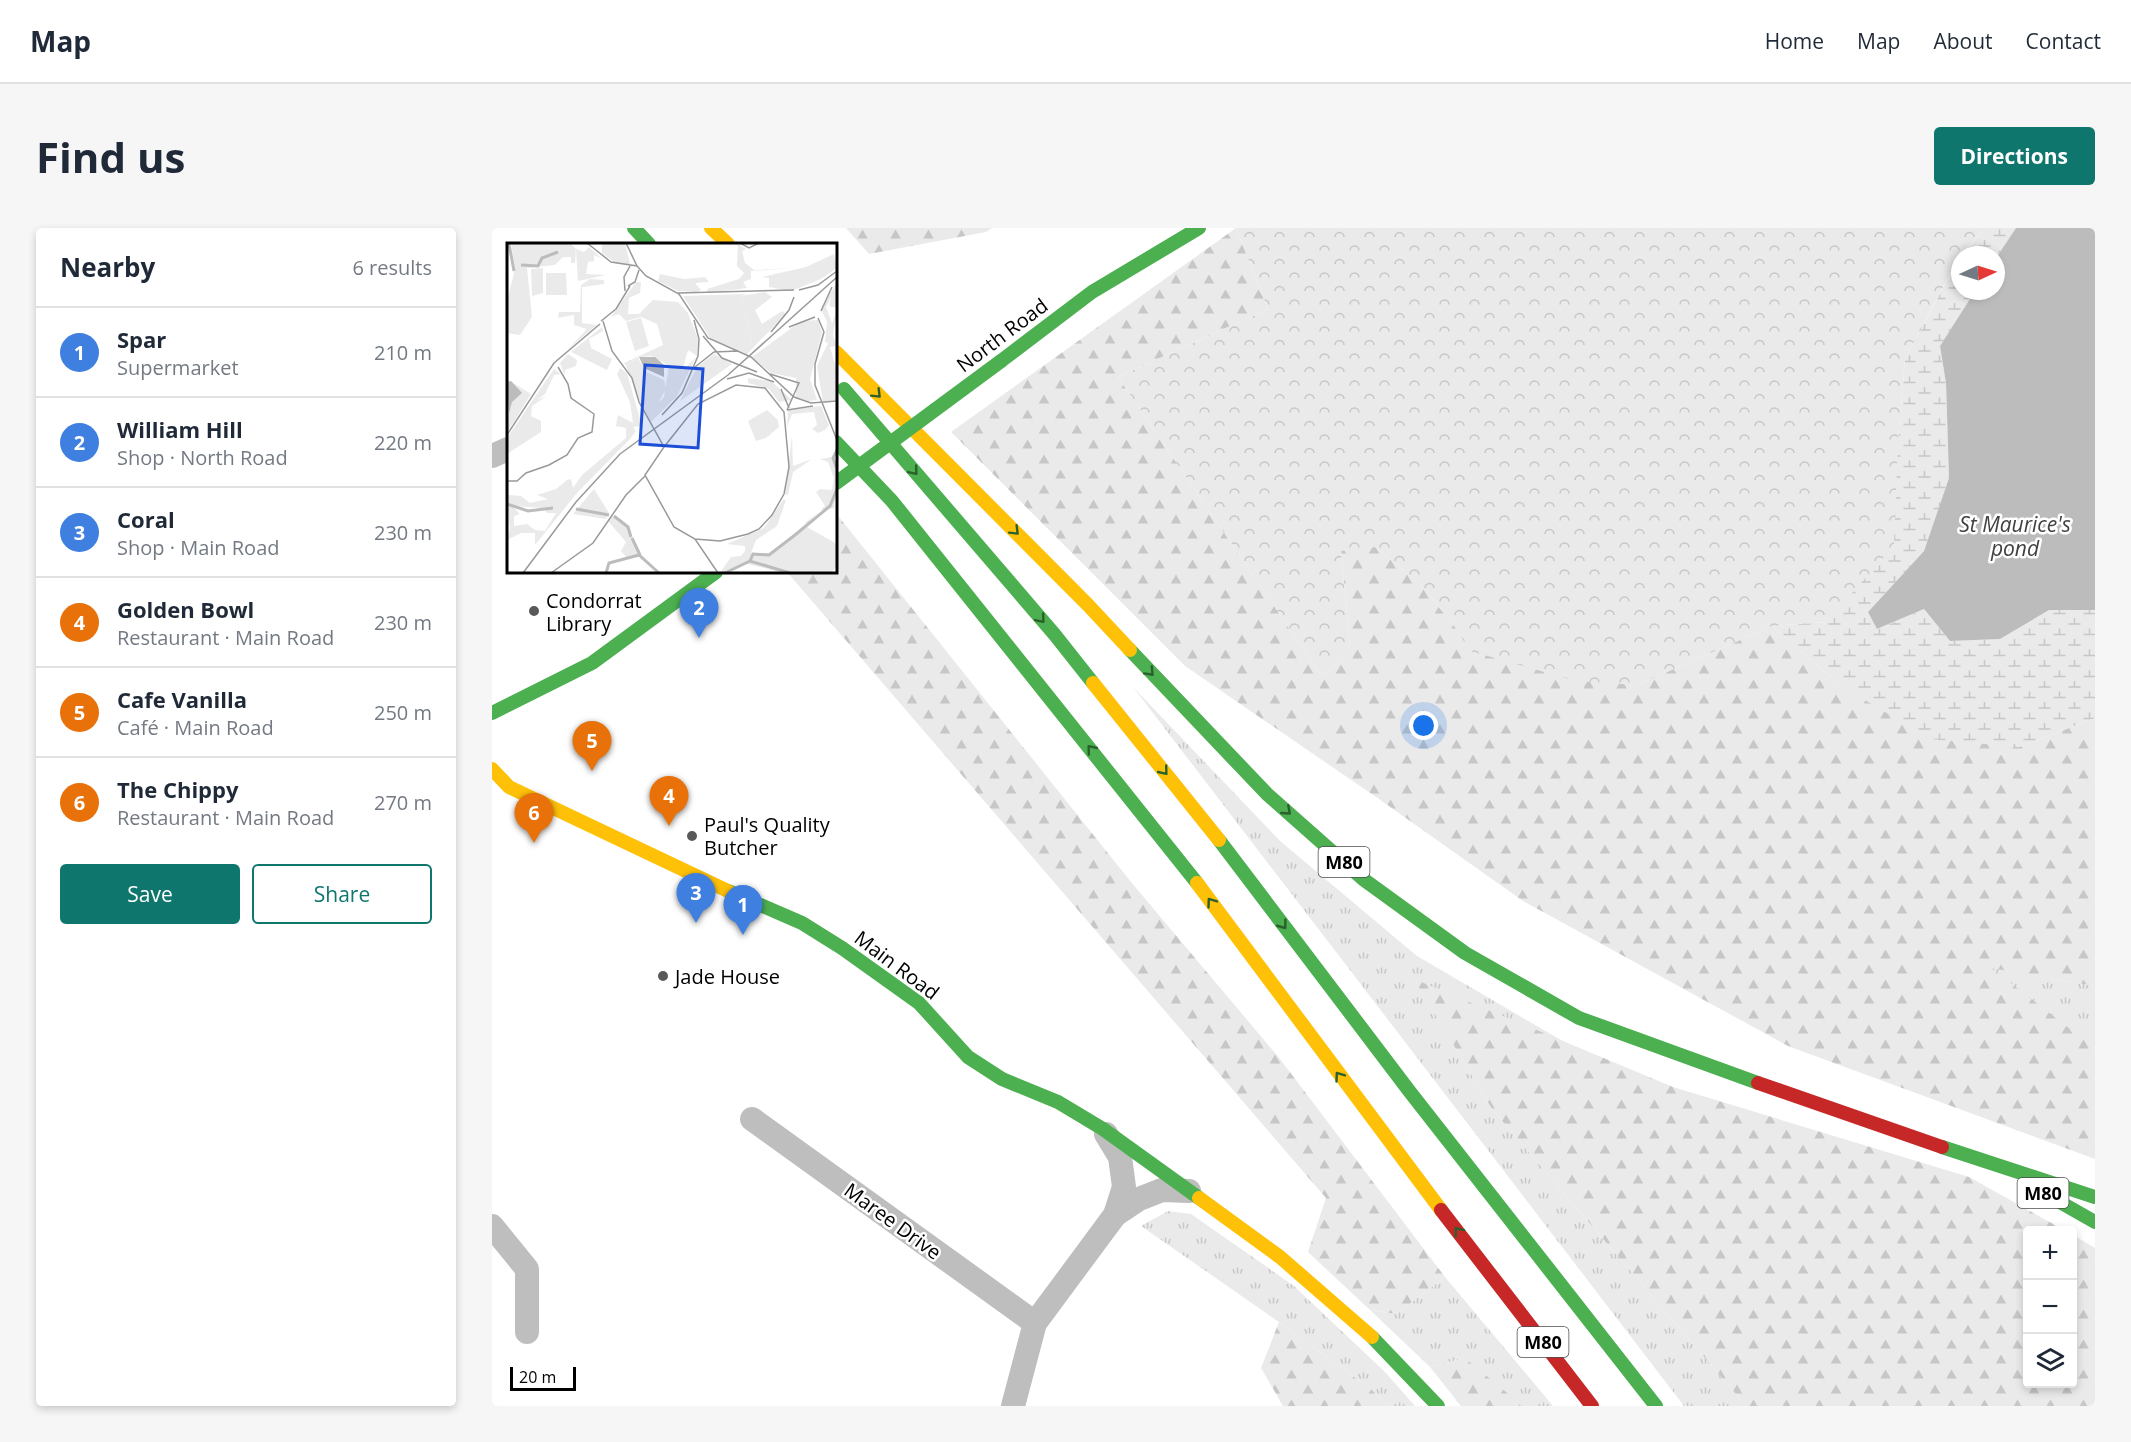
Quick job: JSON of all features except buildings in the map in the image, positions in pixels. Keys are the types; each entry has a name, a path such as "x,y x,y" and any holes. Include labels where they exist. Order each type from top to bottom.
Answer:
{"main road":[{"path":"634,228 648,243"},
{"path":"709,228 720,243"},
{"path":"709,228 727,243"},
{"name":"North Road","path":"837,482 1092,292 1199,228"},
{"name":"M80","path":"837,353 1088,605 1267,794 1364,879 1465,953 1579,1018 1692,1060 1992,1164 2095,1197"},
{"name":"M80","path":"837,379 1055,635 1214,833 1410,1092 1656,1406"},
{"name":"M80","path":"837,443 892,501 1194,879 1381,1132 1593,1406"},
{"path":"492,713 592,663 715,573"},
{"name":"Main Road","path":"492,770 509,787 689,874 802,923 842,948 919,1003 968,1057 1002,1079 1075,1110 1280,1257 1374,1339 1438,1406"},
{"name":"M80","path":"1992,1164 2095,1222"},
{"name":"M80","path":"1494,1277 1576,1406"}],"street":[{"path":"492,456 507,449"},
{"name":"Maree Drive","path":"752,1119 1035,1323"},
{"path":"1012,1406 1035,1323 1115,1215 1124,1187 1120,1157 1103,1129"},
{"path":"1115,1215 1139,1199 1162,1190 1189,1191"},
{"path":"492,1226 527,1269 527,1332"}],"green space":[{"path":"846,228 992,228 986,232 869,254"},
{"path":"1236,228 1268,309 1118,377 1323,678 1350,645 1341,550 1375,547 1420,584 1455,627 1471,651 1637,685 1772,626 1840,685 1884,710 2019,747 2095,718 2095,986 1991,968 2095,1048 2095,1159 1788,1046 1523,901 1185,666 951,432"},
{"path":"1236,228 1986,228 1969,246 1951,246 1951,272 1905,359 1898,440 1894,546 1826,622 1772,626 1637,685 1576,681 1470,651 1455,627 1420,584 1375,547 1341,551 1350,645 1323,678 1118,377 1268,309"},
{"path":"1986,228 2016,228 2004,246 1969,246"},
{"path":"1951,273 1951,300 1969,300 1940,346 1946,383 1949,478 1924,551 1868,612 1878,629 1924,609 1950,641 2000,639 2049,610 2095,610 2095,718 2019,747 1930,739 1840,685 1772,626 1826,622 1898,440 1905,359"},
{"path":"839,517 1131,882 1280,1059 1445,1277 1396,1314 1370,1310 1308,1252 1326,1198 788,573 837,573 837,519"},
{"path":"1133,687 1280,841 1417,956 1566,1043 1415,980 1492,1109 1746,1406 1684,1406"},
{"path":"1989,967 2095,986 2095,1048 2083,1039"},
{"path":"1414,979 1673,1087 1969,1177 2057,1226 2023,1226 2023,1388 2077,1388 2077,1237 2095,1248 2095,1406 1746,1406 1492,1109"},
{"path":"1168,1211 1191,1214 1294,1286 1385,1372 1415,1406 1387,1406 1372,1390 1141,1226"},
{"path":"1445,1277 1553,1406 1521,1406 1465,1358 1430,1367 1370,1310 1396,1314"},
{"path":"1279,1322 1372,1390 1387,1406 1283,1406 1261,1368"},
{"path":"1465,1358 1521,1406 1461,1406 1430,1367"}],"water":[{"name":"St Maurice's pond","path":"2016,228 2095,228 2095,610 2049,610 2000,639 1950,641 1924,609 1877,629 1868,612 1924,551 1949,478 1946,383 1940,346 1969,300 2005,300 2004,246"}],"traffic: fast":[{"path":"634,228 648,243"},
{"path":"1001,361 1092,292 1199,228"},
{"path":"837,482 1001,361"},
{"path":"844,389 1055,635 1093,683"},
{"path":"837,443 892,501 1197,883"},
{"path":"492,713 592,663 715,573"},
{"path":"1130,650 1267,794 1363,879 1465,953 1579,1018 1758,1083"},
{"path":"1219,840 1410,1092 1656,1406"},
{"path":"728,891 802,923 842,948 919,1003 968,1057 1002,1079 1058,1102 1103,1129 1199,1198"},
{"path":"1942,1147 2095,1197"},
{"path":"2051,1197 2095,1222"},
{"path":"1372,1337 1438,1406"}],"traffic: slow":[{"path":"711,228 727,243"},
{"path":"837,353 1130,650"},
{"path":"1093,683 1219,840"},
{"path":"492,769 509,787 728,891"},
{"path":"1197,883 1441,1210"},
{"path":"1199,1198 1280,1257 1372,1337"}],"traffic: jam":[{"path":"1758,1083 1942,1147"},
{"path":"1441,1210 1592,1406"}],"place":[{"name":"Condorrat Library","path":"534,611"},
{"name":"William Hill","path":"699,638"},
{"name":"Cafe Vanilla","path":"592,771"},
{"name":"Golden Bowl","path":"669,826"},
{"name":"Paul's Quality Butcher","path":"692,836"},
{"name":"The Chippy","path":"534,843"},
{"name":"Coral","path":"696,923"},
{"name":"Spar","path":"743,935"},
{"name":"Jade House","path":"663,976"}]}
